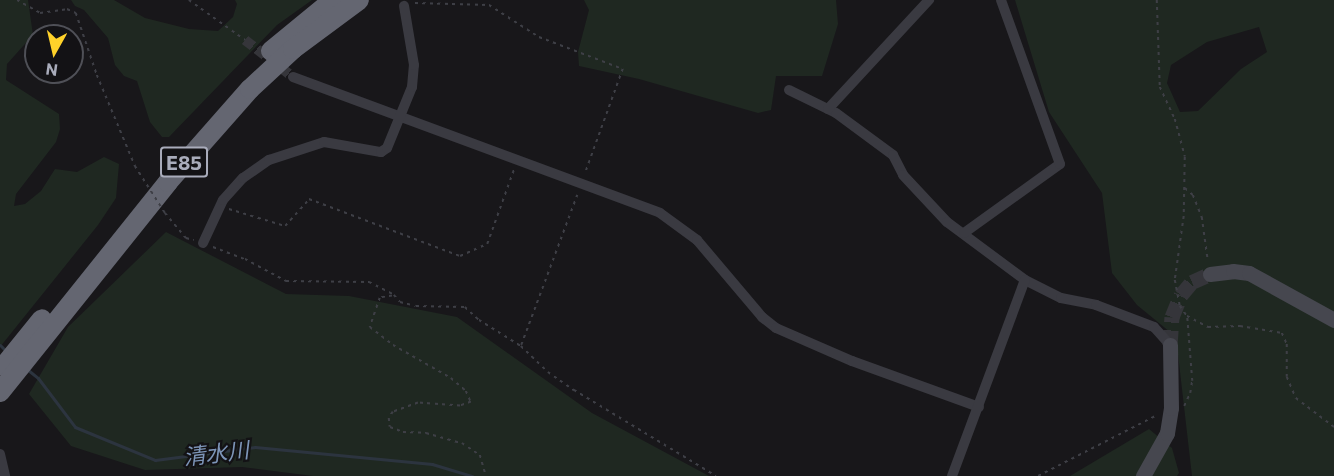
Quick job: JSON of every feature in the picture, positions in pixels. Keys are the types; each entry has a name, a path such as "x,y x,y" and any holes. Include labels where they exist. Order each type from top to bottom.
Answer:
{"highway":[{"name":"E85","path":"0,392 30,345 200,124 240,80 277,45 333,0"},
{"name":"E85","path":"0,371 30,345 250,88 293,49 359,0"}],"street":[{"path":"828,109 929,0"},
{"path":"964,233 1060,164 1001,0"},
{"path":"203,243 220,206 243,178 269,160 324,142 381,152 387,148 412,87 414,65 404,6"},
{"path":"293,77 660,213 679,224 697,240 762,317 776,328 852,361 979,407"},
{"path":"789,90 828,109 893,155 903,175 947,222 1025,280 1061,298 1096,305 1154,327 1170,345 1171,408 1168,425 1151,465 1143,476"},
{"path":"1210,274 1233,271 1249,273 1334,320"},
{"path":"952,476 1025,280"},
{"path":"0,454 5,476"}],"path":[{"path":"17,0 40,13 67,9 76,13 97,75 135,166 165,213 186,238 245,259 286,281 369,282 394,295 400,302 416,306 465,307 479,320 520,346 548,372 574,390 717,476"},
{"path":"189,0 244,39"},
{"path":"1157,0 1160,87 1175,119 1185,157 1184,216 1175,280 1180,306 1187,316 1208,327 1240,326 1282,333 1287,344 1287,377 1296,398 1334,427"},
{"path":"404,6 420,2 489,5 539,37 623,69 520,346"},
{"path":"220,206 285,226 309,199 460,256 487,244 517,160"},
{"path":"1184,188 1193,195 1202,217 1210,274"},
{"path":"394,295 380,298 370,327 393,345 451,378 466,391 471,402 460,406 418,403 393,412 388,418 390,427 403,432 426,432 462,443 480,455 486,476"},
{"path":"1168,425 1183,407 1190,393 1192,381 1187,316"},
{"path":"1038,476 1171,408"}],"shaded area":[{"path":"0,0 28,0 31,24 24,24 24,45 7,64 6,80 59,114 60,129 56,142 16,194 14,206 25,204 41,191 55,169 77,172 104,157 119,164 116,198 98,225 0,347"},
{"path":"71,0 114,0 145,18 189,29 218,31 233,17 237,4 235,0 312,0 277,25 169,137 162,137 150,122 137,81 124,76 115,65 108,38 84,10 75,6"},
{"path":"584,0 836,0 838,24 822,76 776,76 771,110 758,113 639,79 579,66 578,52 589,10"},
{"path":"1015,0 1334,0 1334,476 1192,476 1176,337 1137,305 1112,273 1102,193 1049,112","holes":["1259,27 1267,52 1241,69 1198,111 1180,112 1167,83 1171,65 1207,42"]},
{"path":"166,232 286,294 349,296 457,317 592,413 709,476 313,476 242,467 145,470 71,446 29,394 68,327"},
{"path":"1149,429 1172,448 1179,473 1177,476 1070,476"}],"waterway":[{"name":"清水川","path":"0,345 7,352"},
{"name":"清水川","path":"28,370 38,378 75,427 155,460 255,447 432,464 472,476"}],"tunnel":[{"path":"245,40 293,77"},
{"path":"1170,345 1172,317 1181,295 1192,282 1210,274"}]}
